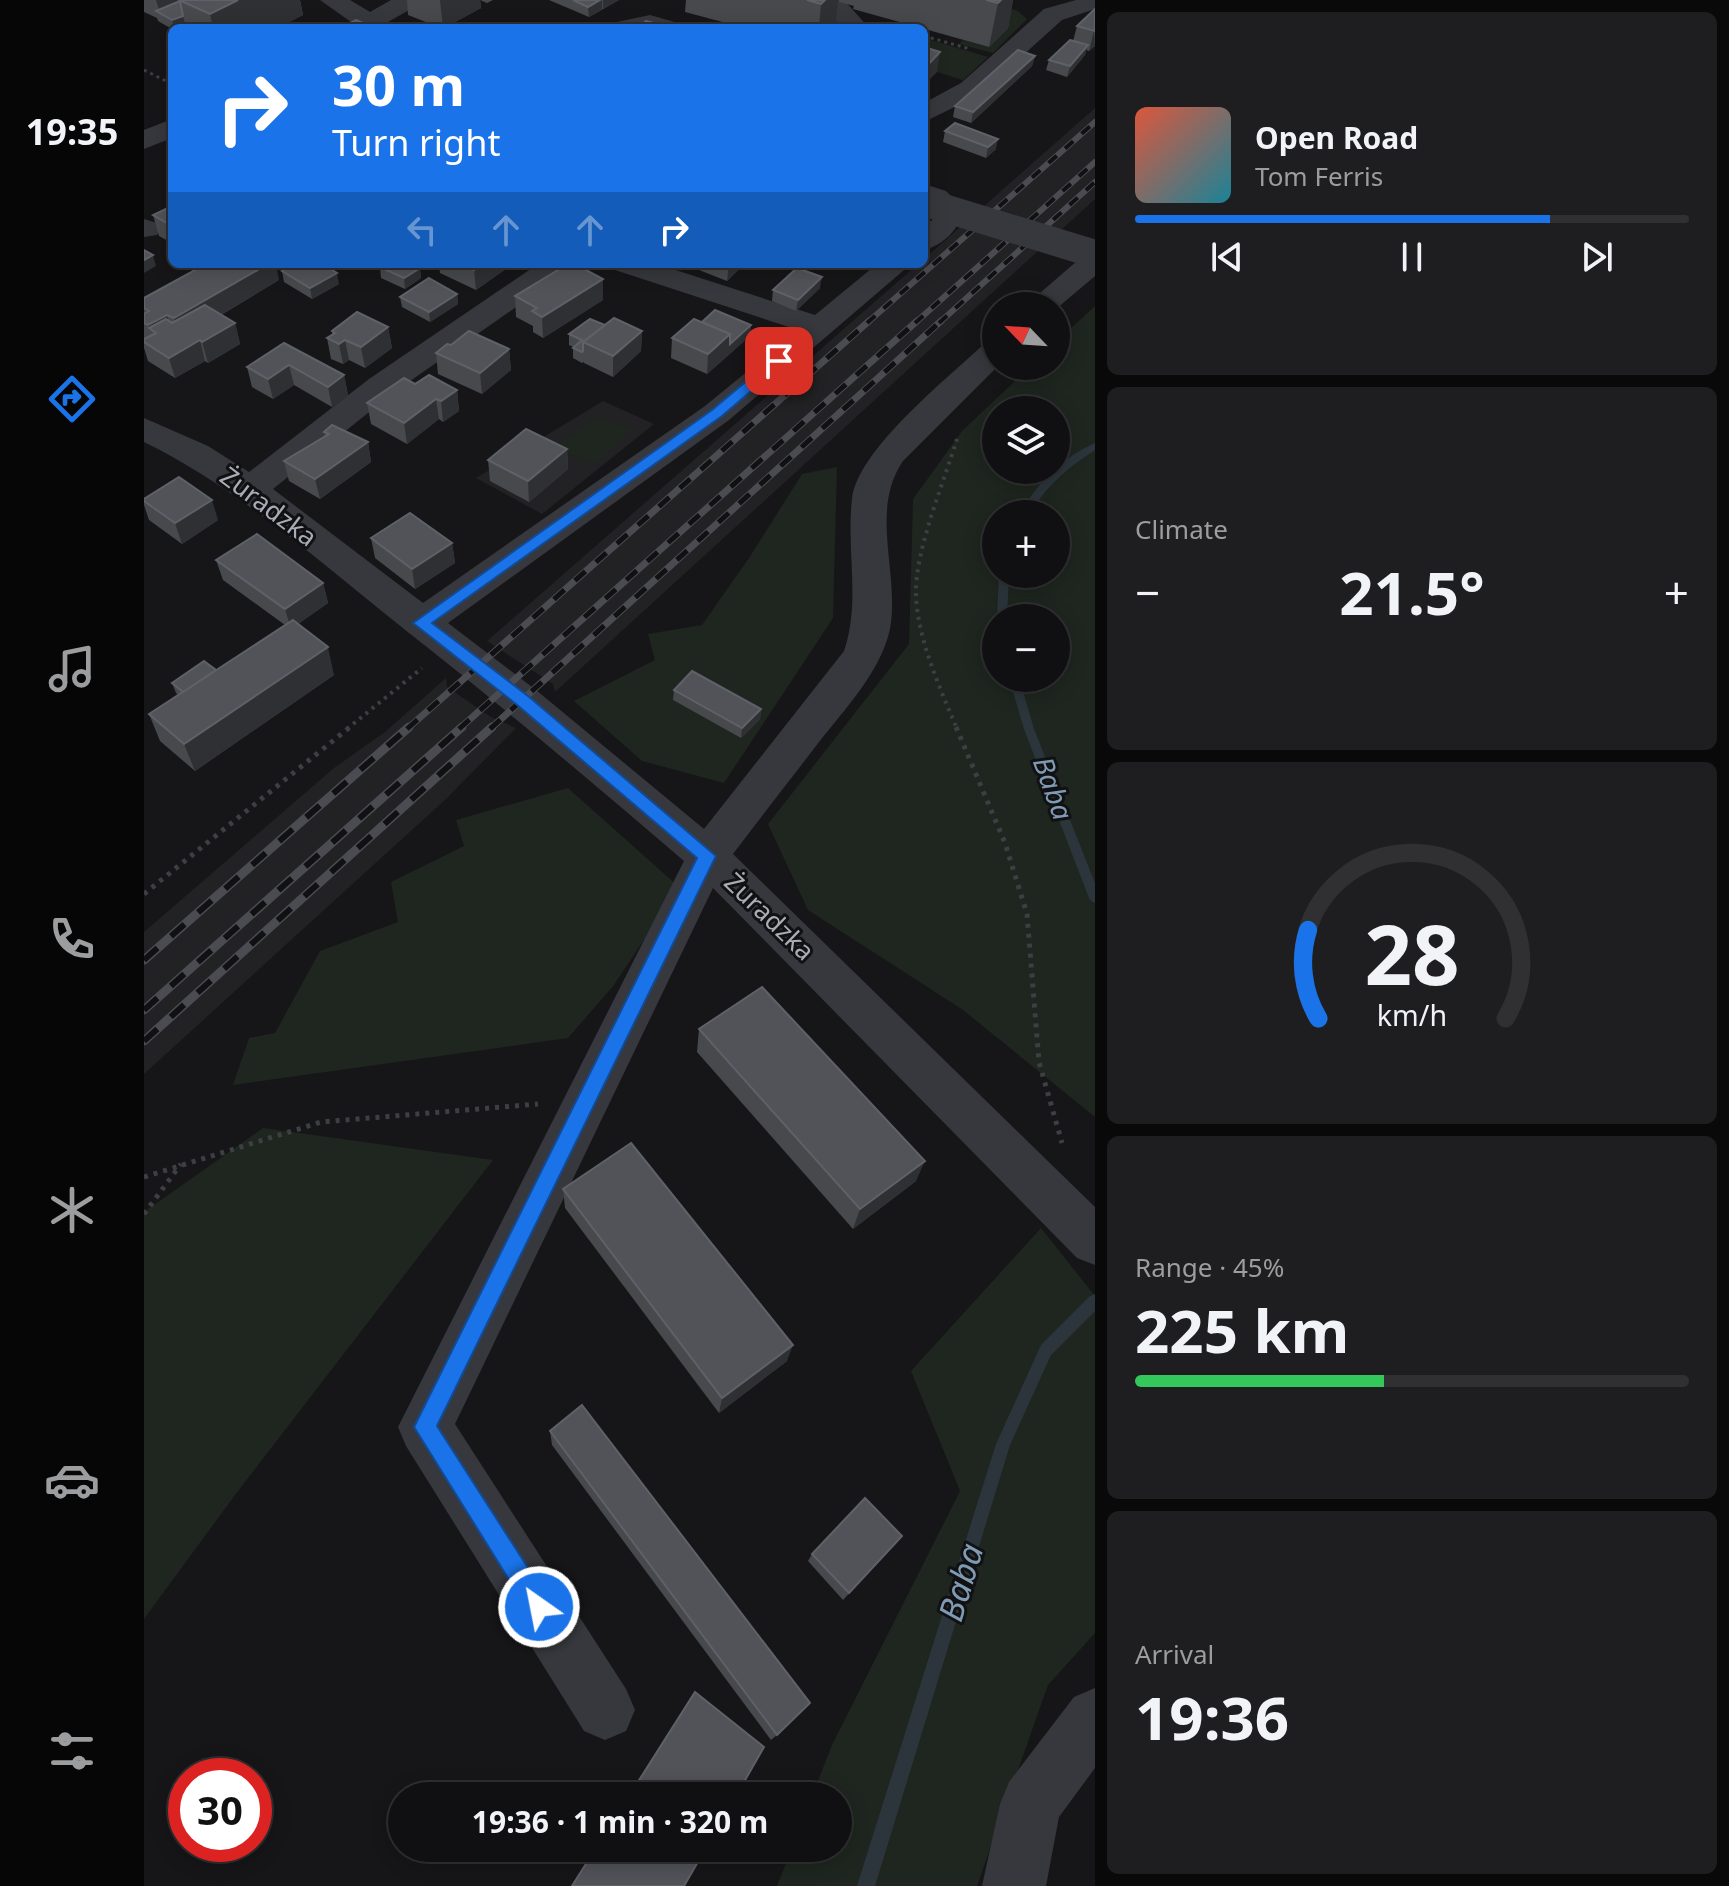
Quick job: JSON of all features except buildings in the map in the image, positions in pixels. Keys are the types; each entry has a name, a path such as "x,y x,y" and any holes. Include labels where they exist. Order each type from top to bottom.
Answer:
{"street":[{"path":"332,0 366,24"},
{"path":"372,24 409,0"},
{"path":"830,0 852,24"},
{"path":"1027,7 1053,14 1083,7 1090,0"},
{"path":"929,107 970,89 1053,14"},
{"path":"617,22 654,24"},
{"path":"144,141 168,129"},
{"path":"928,194 949,209 946,223 928,238"},
{"path":"928,203 1095,254"},
{"path":"1058,292 1095,261"},
{"path":"250,489 381,386 552,268"},
{"path":"638,268 821,327"},
{"path":"436,634 717,413 891,268"},
{"path":"605,1710 425,1427 707,856 862,655 871,628 869,498 877,473 891,453 982,364"},
{"name":"Żuradzka","path":"144,429 196,454 250,489 522,700 707,856 1090,1236"},
{"path":"1014,1886 1031,1804 1095,1718"}],"path":[{"path":"928,37 981,52"},
{"path":"954,44 960,39"},
{"path":"144,70 168,82"},
{"path":"958,435 919,564 916,595 931,666 1005,843 1027,914 1039,1062 1062,1145"},
{"path":"144,894 436,634"},
{"path":"144,1177 321,1122 587,1099"},
{"path":"144,1214 182,1163"}],"shaded area":[{"path":"978,0 1018,11 1027,19 993,53 959,44 963,40 989,47"},
{"path":"928,39 988,57 963,80 928,69"},
{"path":"1095,108 1095,199 993,292 982,292 982,302 555,692 553,684 487,641 913,268 928,268 928,255"},
{"path":"1095,306 1095,1117 963,1010 808,910 768,824 909,644 913,499 962,431 982,412 982,484 1070,484 1070,396 999,396 1016,380 1070,380 1070,329"},
{"path":"603,401 654,424 542,514 476,478"},
{"path":"595,417 632,429 595,464 555,447"},
{"path":"837,467 833,618 724,783 642,761 574,701 655,660 648,634 702,625 802,474"},
{"path":"446,678 447,687 491,717 516,728 446,799 144,1074 144,932 334,768 385,732"},
{"path":"568,788 679,887 614,985 568,1038 233,1085 249,1038 275,1033 320,951 398,922 391,882 464,846 456,820"},
{"path":"263,1128 493,1160 235,1495 144,1619 144,1212"},
{"path":"1041,1228 1095,1296 1095,1633 1048,1685 977,1886 777,1886 786,1862 852,1862 852,1782 817,1782 832,1745 960,1491 911,1371"}],"waterway":[{"name":"Baba","path":"1033,500 1064,467 1095,446"},
{"name":"Baba","path":"1003,588 1003,604"},
{"name":"Baba","path":"1018,692 1029,729 1095,898"},
{"name":"Baba","path":"866,1886 1003,1444 1046,1350 1095,1301"}],"railway":[{"path":"867,323 1095,122"},
{"path":"915,323 1095,162"},
{"path":"939,323 1095,182"},
{"path":"407,729 869,321"},
{"path":"459,729 917,321"},
{"path":"490,729 941,321"},
{"path":"144,960 409,727"},
{"path":"144,1010 462,727"},
{"path":"144,1041 492,727"}],"route":[{"path":"539,1607 425,1427 707,856 522,700 421,623 717,413 779,361"}]}
